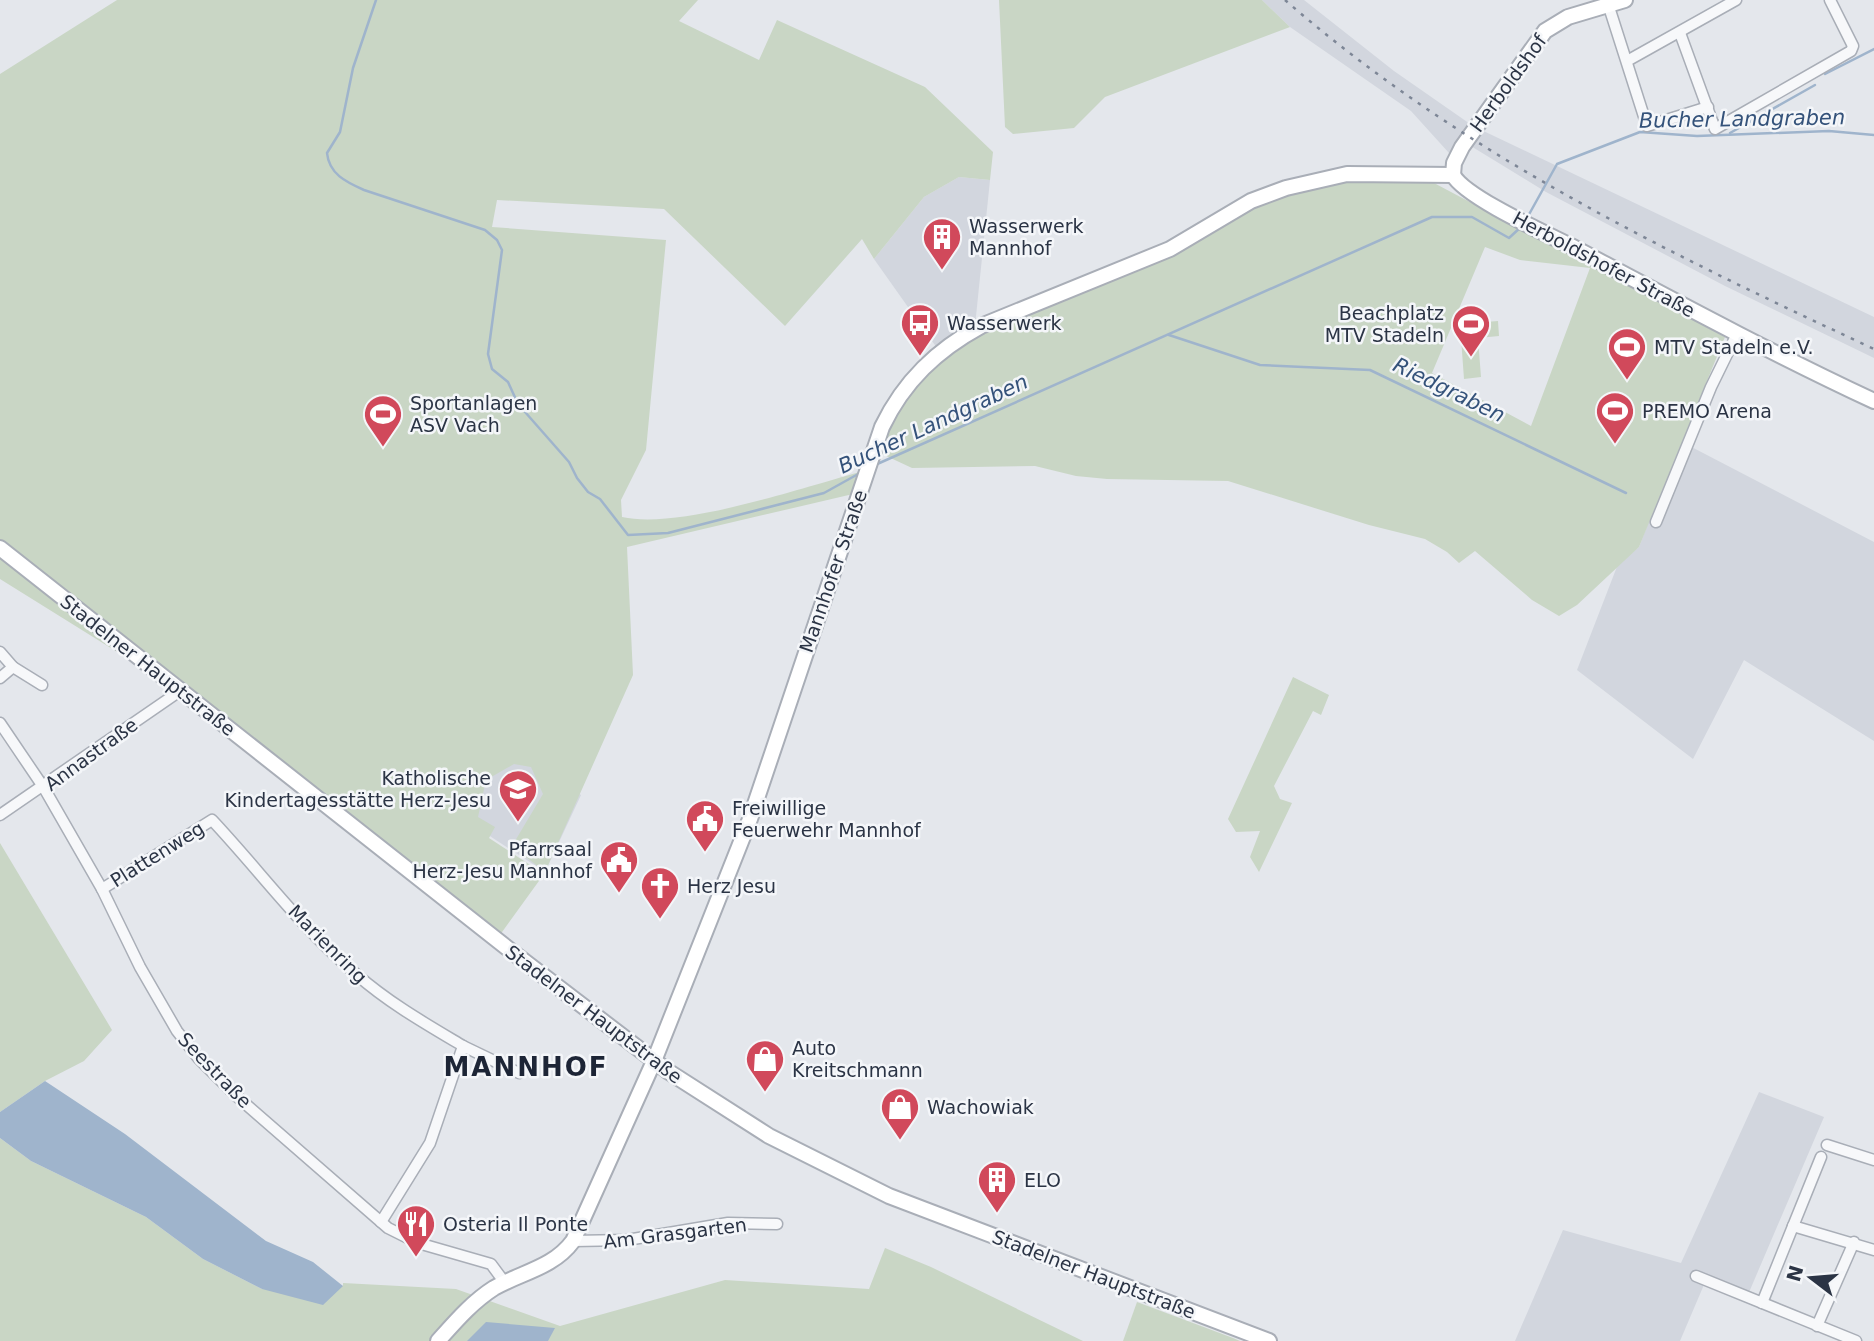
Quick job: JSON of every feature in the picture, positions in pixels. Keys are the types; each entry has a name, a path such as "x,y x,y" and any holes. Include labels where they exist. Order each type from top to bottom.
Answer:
{"street":[{"name":"Herboldshof","path":"1453,175 1462,147 1538,37 1561,20 1625,0"},
{"path":"1680,33 1715,129 1851,51 1853,46 1830,0"},
{"path":"1627,61 1733,1"},
{"path":"1609,7 1647,126 1708,107"},
{"name":"Mannhofer Straße","path":"438,1341 477,1301 505,1283 558,1259 573,1241 654,1061 750,819 874,448 892,406 917,373 951,344 981,326 1170,249 1251,201 1286,188 1347,174 1453,175"},
{"name":"Herboldshofer Straße","path":"1453,175 1462,186 1530,225 1737,334 1874,401"},
{"path":"1656,522 1711,387 1737,334"},
{"name":"Stadelner Hauptstraße","path":"0,548 654,1061 769,1136 889,1196 1269,1341"},
{"path":"0,652 13,667 42,685"},
{"path":"0,678 13,667"},
{"name":"Annastraße","path":"0,815 44,788 180,691"},
{"name":"Seestraße","path":"0,723 44,788 103,888 159,1002 199,1059 381,1223 401,1237 491,1264 505,1283"},
{"name":"Plattenweg","path":"103,888 212,820"},
{"name":"Marienring","path":"212,820 314,934 356,974 415,1018 463,1046 519,1073"},
{"path":"381,1223 417,1169 430,1143 463,1046"},
{"path":"1827,1146 1874,1160"},
{"path":"1762,1303 1821,1157"},
{"name":"Am Grasgarten","path":"573,1241 627,1240 728,1223 777,1224"},
{"path":"1793,1226 1874,1250"},
{"path":"1817,1326 1854,1242"},
{"path":"1696,1276 1856,1341"}],"shaded area":[{"path":"1262,0 1304,0 1394,71 1473,126 1874,317 1874,358 1725,286 1546,192 1461,140 1449,153 1411,111 1290,27"},
{"path":"959,177 990,180 975,326 937,348 874,259 924,197"},
{"path":"1680,441 1874,542 1874,741 1744,660 1693,759 1577,670 1618,564 1639,547"},
{"name":"Katholische Kindertagesstätte Herz-Jesu","path":"512,754 581,795 545,872 447,808"},
{"path":"1759,1092 1824,1117 1747,1297 1706,1280 1680,1341 1515,1341 1563,1230 1681,1263"}],"green space":[{"path":"117,0 698,0 679,21 759,60 777,20 925,87 993,152 990,180 959,177 924,197 874,259 862,239 785,326 664,209 497,200 492,227 666,240 646,450 621,500 622,517 675,518 707,513 860,472 853,494 627,547 633,675 545,872 512,846 543,794 531,767 514,764 486,780 478,817 495,827 489,838 544,874 497,939 183,693 0,579 0,74"},
{"path":"999,0 1262,0 1290,27 1105,97 1074,128 1013,134 1005,127"},
{"path":"1348,173 1434,183 1725,337 1639,547 1577,605 1559,616 1532,600 1475,551 1459,563 1425,539 1369,525 1228,481 1107,479 1076,476 1035,466 912,468 882,454 908,389 928,360 953,335 1150,257 1241,206","holes":["1485,247 1520,260 1590,268 1531,426 1432,373"]},
{"name":"Beachplatz MTV Stadeln","path":"1498,321 1499,336 1478,338 1481,377 1464,379 1460,324"},
{"path":"1293,677 1329,695 1321,715 1313,711 1274,786 1280,799 1292,803 1259,872 1250,857 1260,831 1236,832 1228,819"},
{"path":"0,843 112,1030 84,1061 45,1081 0,1112"},
{"path":"0,1138 31,1161 146,1217 203,1259 262,1289 343,1286 343,1283 456,1289 560,1326 725,1280 869,1289 885,1248 931,1267 1083,1341 0,1341"},
{"path":"1137,1302 1233,1338 1240,1341 1123,1341"}],"water":[{"path":"45,1081 125,1134 266,1241 313,1262 343,1286 323,1305 262,1289 203,1259 146,1217 31,1161 0,1138 0,1112"},
{"path":"486,1322 555,1328 548,1341 467,1341"}],"waterway":[{"name":"Bucher Landgraben","path":"376,0 353,68 340,132 327,153 331,167 345,180 364,190 485,230 497,240 502,250 488,354 492,369 508,382 518,404 569,462 588,492 600,499 628,535 668,533 824,493 860,473"},
{"path":"1825,74 1874,49"},
{"path":"1730,133 1815,85"},
{"name":"Bucher Landgraben","path":"1527,218 1557,164 1640,132 1697,136 1829,131 1874,135"},
{"name":"Bucher Landgraben","path":"875,465 1432,217 1472,217 1509,238 1522,226"},
{"name":"Riedgraben","path":"1169,335 1260,365 1370,370 1626,493"}],"railway":[{"path":"1285,0 1422,106 1567,196 1718,275 1874,349"}],"place":[{"name":"Wasserwerk Mannhof","path":"942,271"},
{"name":"Wasserwerk","path":"920,357"},
{"name":"Beachplatz MTV Stadeln","path":"1471,358"},
{"name":"MTV Stadeln e.V.","path":"1627,381"},
{"name":"PREMO Arena","path":"1615,445"},
{"name":"Sportanlagen ASV Vach","path":"383,448"},
{"name":"Katholische Kindertagesstätte Herz-Jesu","path":"518,823"},
{"name":"Freiwillige Feuerwehr Mannhof","path":"705,853"},
{"name":"Pfarrsaal Herz-Jesu Mannhof","path":"619,894"},
{"name":"Herz Jesu","path":"660,920"},
{"name":"Auto Kreitschmann","path":"765,1093"},
{"name":"Wachowiak","path":"900,1141"},
{"name":"ELO","path":"997,1214"},
{"name":"Osteria Il Ponte","path":"416,1258"}],"district":[{"name":"MANNHOF","path":"526,1067"}]}
